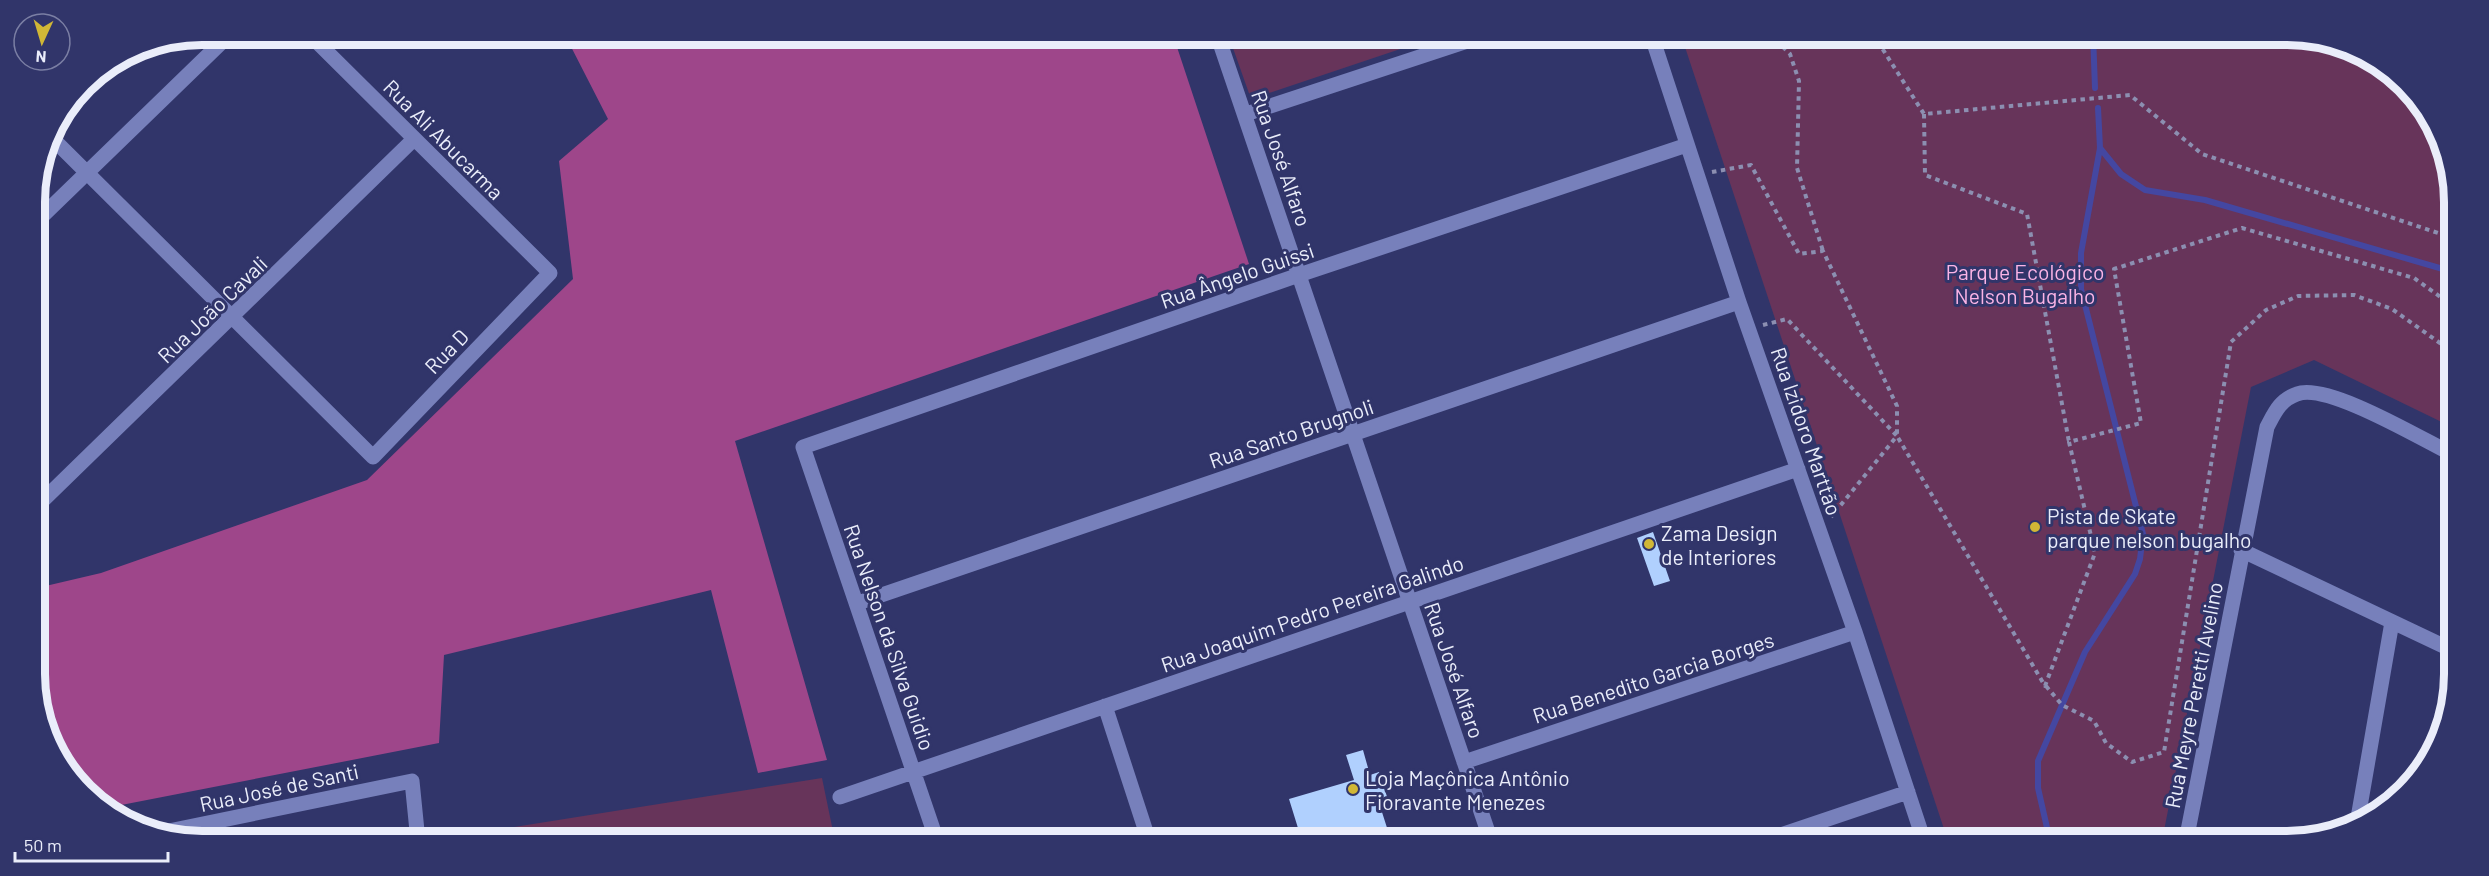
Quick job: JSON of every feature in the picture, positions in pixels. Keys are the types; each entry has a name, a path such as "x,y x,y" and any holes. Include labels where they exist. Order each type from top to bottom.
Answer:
{"street":[{"path":"45,213 219,45"},
{"name":"Rua Ali Abucarma","path":"320,45 550,273"},
{"name":"Rua José Alfaro","path":"1221,45 1488,831"},
{"path":"1246,114 1456,45"},
{"name":"Rua Izidoro Marttão","path":"1655,45 1738,302 1855,632 1921,831"},
{"name":"Rua João Cavali","path":"45,498 233,318 414,139"},
{"path":"57,143 233,318"},
{"name":"Rua Ângelo Guissi","path":"803,447 1299,275 1687,145"},
{"name":"Rua D","path":"233,318 373,458 550,273"},
{"name":"Rua Santo Brugnoli","path":"858,603 1738,302"},
{"name":"Rua Meyre Peretti Avelino","path":"2188,831 2241,550 2267,427 2279,404 2298,393 2314,392 2340,398 2444,450"},
{"name":"Rua Nelson da Silva Guidio","path":"803,447 858,603 934,831"},
{"name":"Rua Joaquim Pedro Pereira Galindo","path":"840,797 1798,469"},
{"path":"2241,550 2444,646"},
{"path":"2359,813 2392,622"},
{"name":"Rua Benedito Garcia Borges","path":"1464,762 1855,632"},
{"path":"1105,706 1146,831"},
{"name":"Rua José de Santi","path":"178,829 412,781 417,831"},
{"path":"1793,831 1908,792"}],"path":[{"path":"1781,45 1790,54 1799,81 1797,168 1823,251 1898,406 1897,436 1820,531"},
{"path":"1880,45 1924,114 1925,175 2027,214 2069,442 2095,553 2045,686"},
{"path":"1924,114 2130,94 2202,154 2444,235"},
{"path":"1697,175 1751,165 1799,254 1823,251"},
{"path":"2069,442 2141,423 2114,269 2242,228 2414,278 2444,300"},
{"path":"1748,329 1787,319 1897,436 2045,686 2062,705 2094,721 2106,743 2132,762 2164,752 2231,342 2266,310 2298,296 2354,295 2392,309 2444,346"}],"green space":[{"path":"1232,45 1412,45 1251,99"},
{"name":"Parque Ecológico Nelson Bugalho","path":"1684,45 2287,45 2327,50 2365,66 2398,91 2418,115 2436,152 2441,172 2444,202 2444,423 2314,360 2251,387 2164,831 1945,831"},
{"path":"822,778 833,831 489,831"}],"shaded area":[{"path":"570,45 1176,45 1249,264 735,441 827,760 758,773 711,590 444,655 439,743 115,805 84,777 71,761 53,724 45,684 45,586 101,573 367,480 573,279 559,161 608,119"}],"building":[{"path":"1653,532 1670,581 1654,586 1637,538"},
{"name":"Loja Maçônica Antônio Fioravante Menezes","path":"1363,750 1370,775 1379,772 1390,806 1381,809 1388,831 1299,831 1289,799 1354,780 1346,755"}],"waterway":[{"path":"2093,45 2095,88"},
{"path":"2048,831 2038,788 2038,761 2085,652 2135,574 2140,559 2143,534 2081,289 2081,253 2100,148 2098,108"},
{"path":"2100,148 2121,174 2145,190 2205,200 2444,270"}],"place":[{"name":"Pista de Skate parque nelson bugalho","path":"2035,527"},
{"name":"Zama Design de Interiores","path":"1649,544"},
{"name":"Loja Maçônica Antônio Fioravante Menezes","path":"1353,789"}]}
